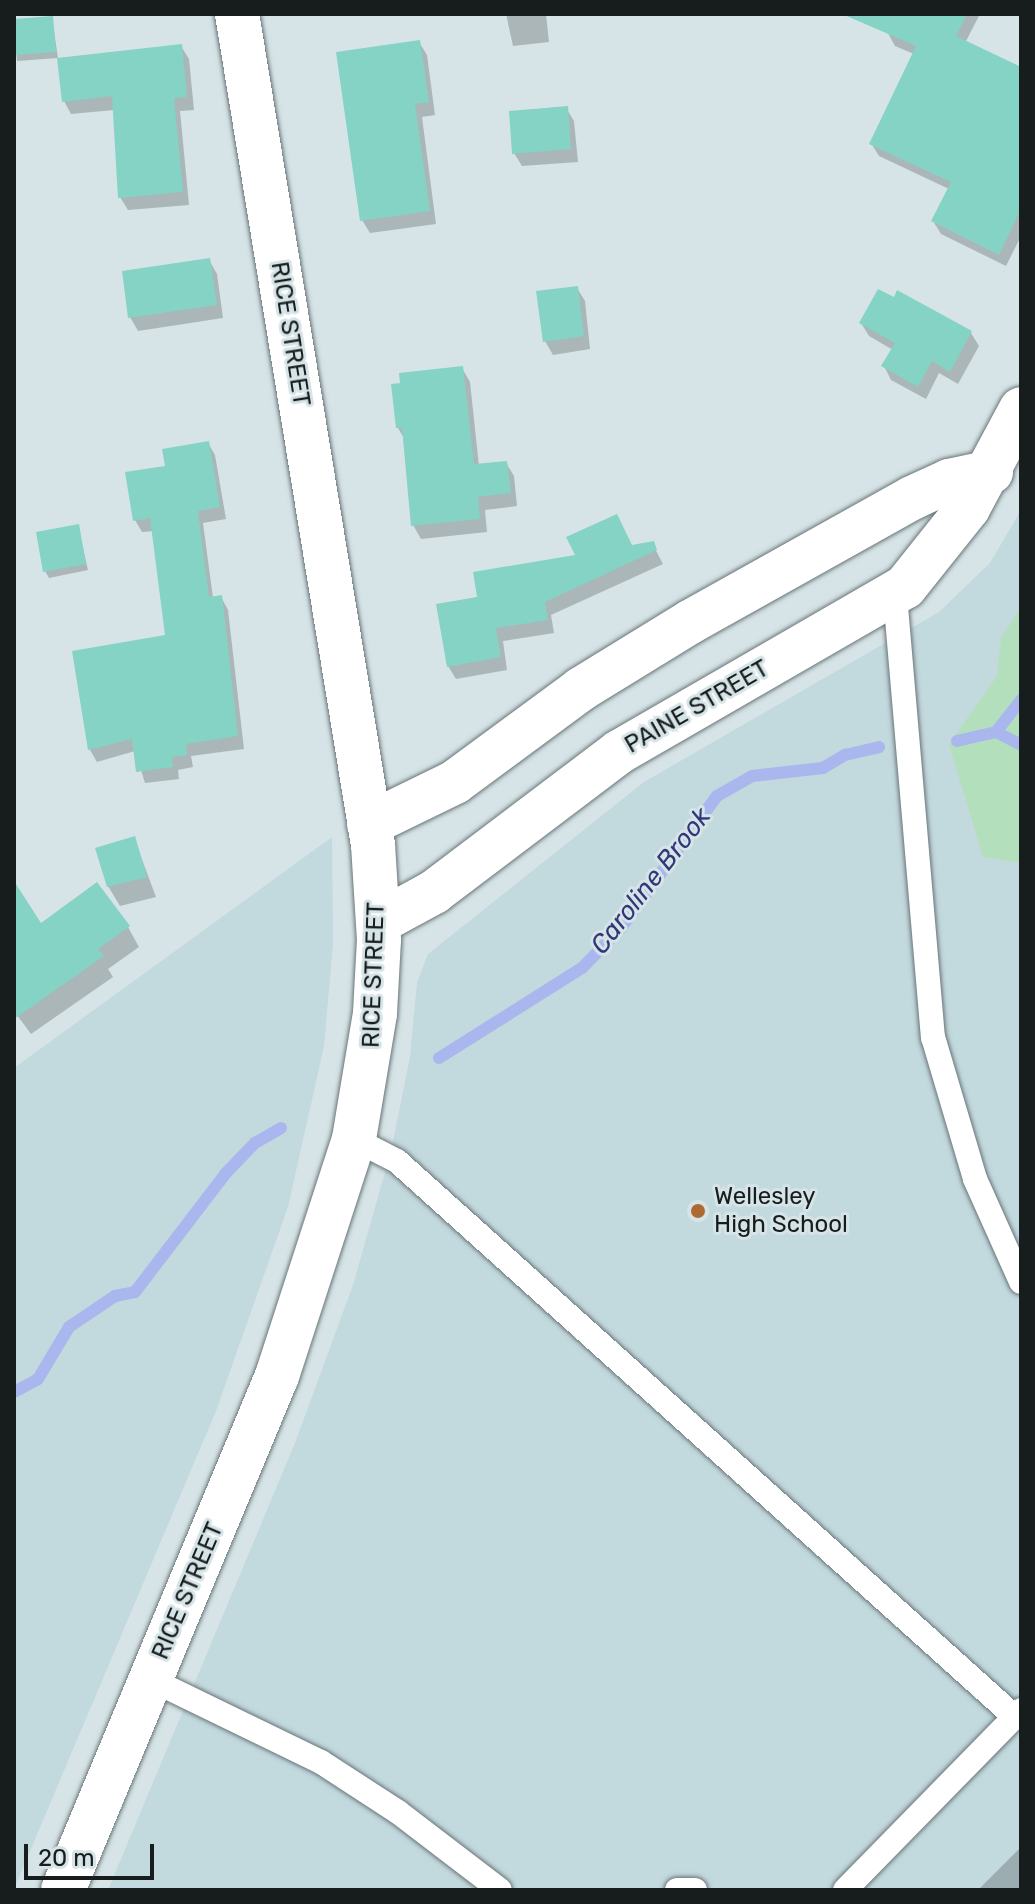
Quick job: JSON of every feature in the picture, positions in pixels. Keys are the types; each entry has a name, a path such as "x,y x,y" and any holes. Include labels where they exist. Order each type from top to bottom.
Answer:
{"street":[{"name":"RICE STREET","path":"63,1890 277,1376 354,1139 372,1046 379,922 369,824 237,14"},
{"name":"PAINE STREET","path":"379,922 434,892 619,752 895,595 939,551 991,472 1021,409"},
{"path":"369,824 455,782 581,689 690,622 912,498 949,481 991,472"}],"lane":[{"path":"895,595 933,1037 975,1179 1021,1282"},
{"path":"354,1139 397,1161 1018,1714 845,1890"},
{"path":"150,1679 321,1762 398,1812 500,1890"},
{"path":"677,1890 695,1890"}],"shaded area":[{"name":"Wellesley High School","path":"1021,510 1021,1890 108,1890 295,1443 353,1285 391,1151 410,1057 417,983 428,954 644,782 939,612 990,563"},
{"path":"332,837 333,944 324,1046 288,1207 216,1411 14,1889 14,1068"}],"green space":[{"path":"1021,607 1021,863 983,857 949,744 997,676 1001,638"}],"building":[{"path":"842,14 967,14 956,36 1021,67 1021,209 999,255 931,221 951,182 869,144 916,46"},
{"path":"53,16 56,52 14,55 14,19"},
{"path":"420,40 429,102 415,104 430,211 360,221 336,52"},
{"path":"182,44 187,97 174,98 183,192 118,198 112,96 62,102 57,58"},
{"path":"568,106 571,149 512,154 509,111"},
{"path":"210,258 217,305 128,318 122,271"},
{"path":"578,286 584,336 543,342 536,291"},
{"path":"878,289 894,297 897,290 972,331 950,372 932,361 918,387 881,366 895,343 859,323"},
{"path":"463,366 474,464 507,461 511,493 478,497 480,519 411,526 402,428 396,428 391,384 400,383 399,373"},
{"path":"209,441 220,507 198,511 209,597 222,595 238,736 186,744 187,755 172,757 173,767 136,772 132,739 88,750 72,651 165,635 150,518 133,521 125,472 165,466 162,449"},
{"path":"617,514 632,545 654,541 657,550 545,602 548,620 496,628 501,657 447,667 436,604 477,597 473,572 575,555 566,537"},
{"path":"79,524 86,564 43,572 36,532"},
{"path":"135,836 147,877 107,887 95,848"},
{"path":"14,881 41,923 97,882 130,926 98,949 104,956 14,1019"}],"waterway":[{"name":"Caroline Brook","path":"957,741 996,732 1021,700"},
{"path":"996,732 1021,745"},
{"name":"Caroline Brook","path":"439,1058 582,968 621,928 717,796 752,776 823,768 845,755 879,747"},
{"name":"Caroline Brook","path":"14,1392 38,1379 69,1327 115,1296 135,1292 226,1173 255,1143 281,1128"}],"place":[{"name":"Wellesley High School","path":"698,1211"}]}
